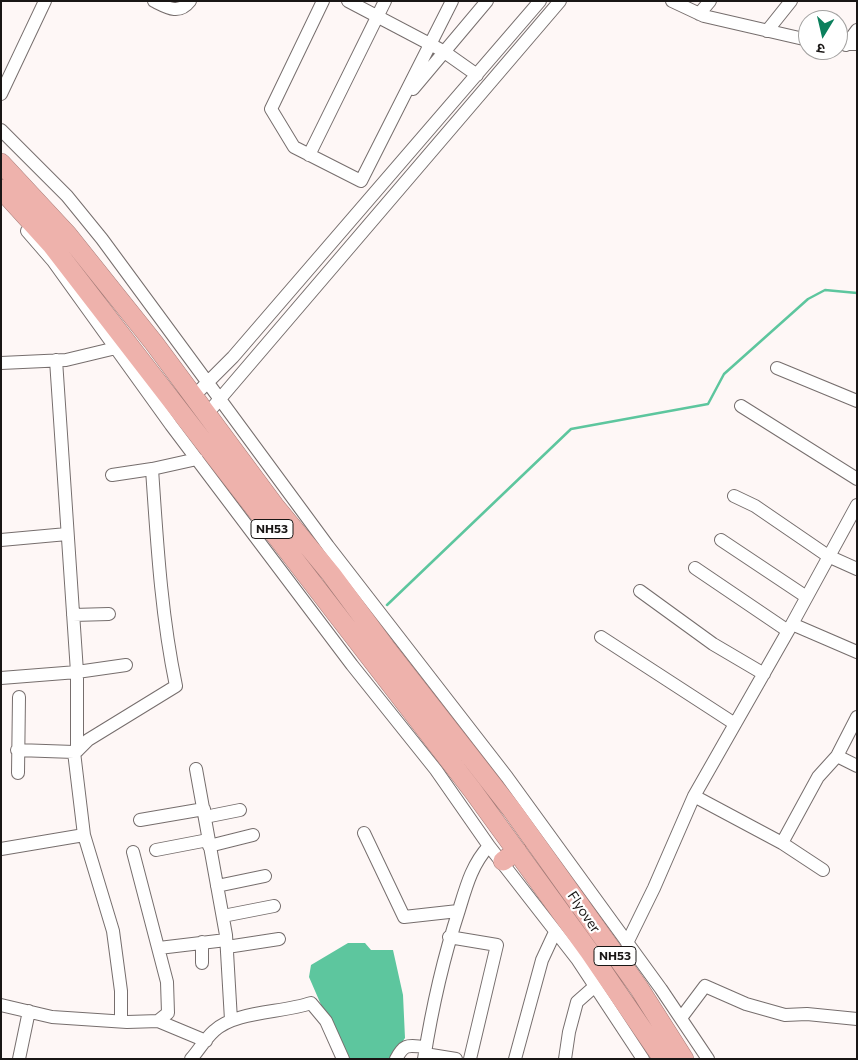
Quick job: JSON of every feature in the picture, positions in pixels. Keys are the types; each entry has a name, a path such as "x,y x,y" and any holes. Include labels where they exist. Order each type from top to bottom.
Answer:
{"highway":[{"name":"NH53","path":"1,163 67,234 194,396 274,505 332,574 385,647 522,811"},
{"name":"NH53","path":"1,189 51,244 289,550 510,856"},
{"name":"Flyover","path":"522,811 544,853 639,988 684,1059"},
{"name":"Flyover","path":"510,856 534,875 663,1059"}],"street":[{"path":"1,94 45,1"},
{"path":"154,1 176,11 182,9 190,1"},
{"path":"323,1 271,109 294,147 361,181 452,1"},
{"path":"348,1 443,51 477,75"},
{"path":"309,155 385,1"},
{"path":"398,106 487,1"},
{"path":"194,396 232,358 540,1"},
{"path":"206,414 560,1"},
{"path":"672,1 699,14 798,38"},
{"path":"699,14 710,1"},
{"path":"767,31 791,1"},
{"path":"848,43 857,30"},
{"path":"1,130 73,203 108,246 328,546 354,577 522,811 627,943 708,1059"},
{"path":"1,203 53,261 197,459 352,665 436,770 489,846 510,856 555,932 577,960 643,1059"},
{"path":"1,363 56,360 116,348"},
{"path":"56,360 77,672 76,751 84,835 113,930 121,991 122,1021"},
{"path":"777,368 857,401"},
{"path":"741,406 857,479"},
{"path":"112,475 152,469 197,459"},
{"path":"17,750 76,751 88,740 176,686 161,588 152,469"},
{"path":"734,496 755,506 828,556 857,569"},
{"path":"627,943 654,888 694,796 790,628 805,596 857,505"},
{"path":"1,540 67,534"},
{"path":"721,540 805,596"},
{"path":"695,568 790,628 857,652"},
{"path":"640,591 713,644 764,674"},
{"path":"73,615 109,614"},
{"path":"601,636 735,724"},
{"path":"1,678 77,672 126,665"},
{"path":"18,773 19,697"},
{"path":"782,843 818,777 837,756 857,717"},
{"path":"837,756 857,766"},
{"path":"196,769 226,944 231,1020"},
{"path":"694,796 782,843 823,870"},
{"path":"140,820 240,810"},
{"path":"364,833 404,917 458,911"},
{"path":"1,849 84,835"},
{"path":"156,850 253,835"},
{"path":"425,1053 449,937 469,877 480,855 489,846"},
{"path":"133,852 167,982 168,1013 159,1021"},
{"path":"217,886 265,876"},
{"path":"222,916 274,906"},
{"path":"516,1059 542,960 555,932"},
{"path":"449,937 498,945 470,1059"},
{"path":"159,948 202,942 226,944 279,939"},
{"path":"202,942 202,964"},
{"path":"565,1059 577,1002 594,986"},
{"path":"680,1018 705,986 746,1004 785,1015 807,1014 857,1019"},
{"path":"191,1059 214,1031 231,1020 283,1011 311,1003 326,1021 343,1059"},
{"path":"1,1005 52,1017 159,1021 206,1041"},
{"path":"19,1059 29,1011"},
{"path":"396,1059 401,1048 407,1045 425,1053 456,1059"}],"shaded area":[{"path":"348,943 365,943 371,950 393,950 403,995 405,1038 390,1059 348,1059 338,1044 309,977 311,965"}],"waterway":[{"path":"387,605 571,429 708,404 724,374 808,299 825,290 857,293"}]}
